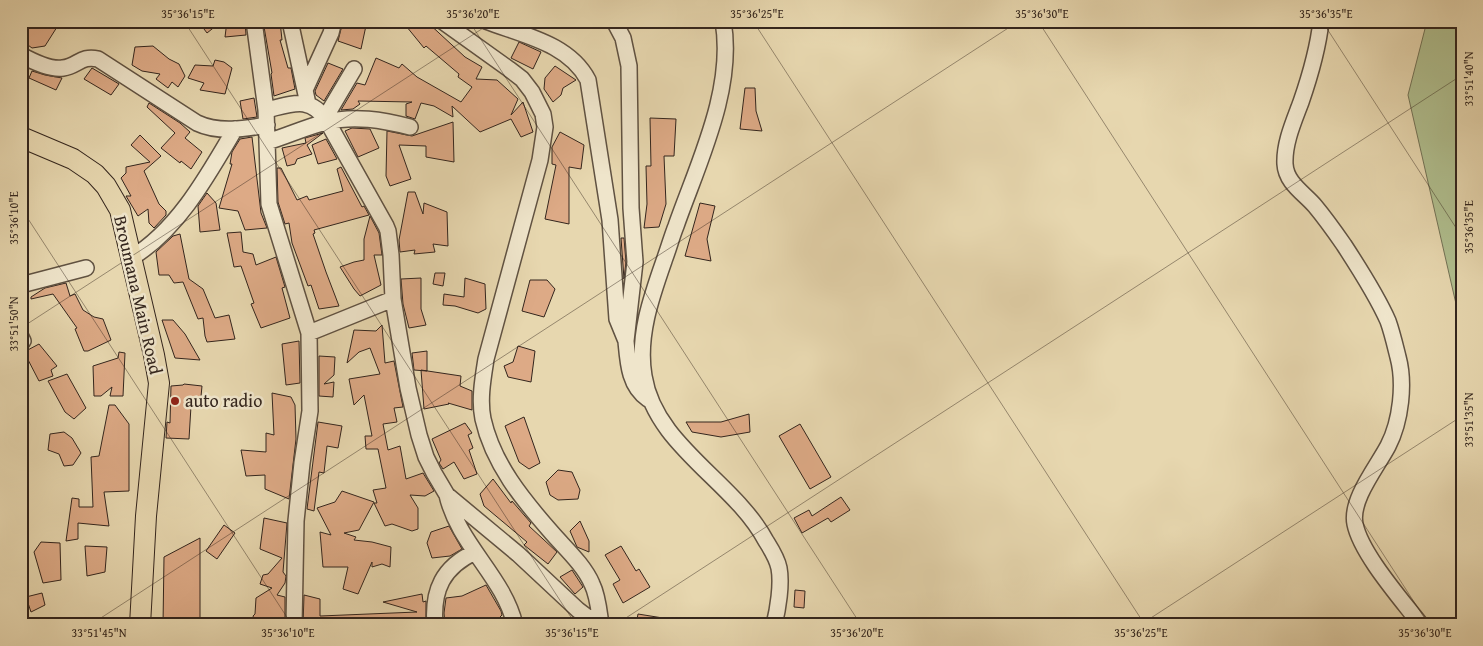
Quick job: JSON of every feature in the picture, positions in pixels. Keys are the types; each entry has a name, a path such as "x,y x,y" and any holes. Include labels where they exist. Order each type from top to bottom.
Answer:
{"main road":[{"name":"Broumana Main Road","path":"21,137 73,160 95,174 106,186 120,210 159,382 146,516 140,625"}],"street":[{"path":"254,21 266,110 269,204 310,333 310,411 296,521 294,625"},
{"path":"290,21 306,97 326,120 388,231 393,299 408,388 426,457 447,496 453,517 509,606 514,625"},
{"path":"266,110 293,104 306,97 334,21"},
{"path":"442,21 522,79 539,104 543,114 545,127 540,160 486,358 483,418 498,460 515,488 592,582 601,622"},
{"path":"486,21 512,31 527,34 541,41 575,61 582,68 588,80 610,220 617,319 626,341"},
{"path":"614,21 623,38 629,66 631,208 636,262 626,341 629,369 634,383 639,392 650,400"},
{"path":"723,21 725,47 721,94 701,161 676,226 649,308 643,340 644,376 650,400 678,443 731,493 759,528 774,556 779,568 778,597 774,625"},
{"path":"1321,21 1317,48 1287,145 1285,164 1290,180 1314,205 1344,245 1388,322 1402,374 1397,421 1389,445 1357,501 1354,522 1360,539 1384,577 1421,625"},
{"path":"21,55 57,68 68,67 85,58 98,59 203,126 210,128 235,129 266,125"},
{"path":"326,120 354,69"},
{"path":"267,142 326,120 372,119 410,127"},
{"path":"131,258 143,251 160,236 183,209 235,129"},
{"path":"21,284 86,268"},
{"path":"310,333 393,299"},
{"path":"631,304 649,308"},
{"path":"447,496 518,554 578,610 586,616 601,622"},
{"path":"435,625 434,604 444,577 456,563 475,552"}],"green space":[{"path":"1427,21 1462,21 1462,330 1408,95"}],"building":[{"path":"21,21 50,21 57,27 45,46 32,48 21,40"},
{"path":"198,21 222,21 207,33"},
{"path":"227,21 245,21 246,35 225,37"},
{"path":"263,21 280,21 282,40 280,40 288,68 291,68 295,89 274,96 272,73"},
{"path":"343,21 367,21 361,49 338,41"},
{"path":"402,21 426,21 465,57 482,67 476,79 497,80 518,99 511,115 523,102 533,132 521,137 511,119 480,132 452,106 453,117 434,106 421,103 415,119 406,116 406,104 412,102 358,101 360,104 353,109 341,110 357,83 365,85 376,58 399,68 402,64 417,77 461,102 472,87 458,77 459,74 426,46 424,48"},
{"path":"519,42 541,52 533,69 511,58"},
{"path":"153,46 169,59 179,64 185,76 178,87 172,82 168,88 156,79 160,74 142,71 132,65 135,47"},
{"path":"215,60 224,62 232,68 225,94 200,90 204,83 188,78 195,65 213,66"},
{"path":"328,63 343,69 324,101 316,95 315,91"},
{"path":"555,66 576,80 563,88 561,95 553,102 544,89 545,78"},
{"path":"92,68 119,84 111,95 84,79"},
{"path":"32,71 62,78 56,90 29,78"},
{"path":"745,88 755,88 756,111 762,131 740,129"},
{"path":"254,98 257,117 243,119 240,101"},
{"path":"149,103 180,123 190,132 185,138 202,152 191,169 161,148 175,133 147,107"},
{"path":"650,118 676,119 674,156 664,156 666,204 659,227 644,228 647,204 646,166 651,166"},
{"path":"453,122 454,162 426,157 426,146 399,145 411,179 390,186 386,176 387,131 412,136"},
{"path":"352,128 370,129 379,148 358,157 345,131"},
{"path":"560,132 584,145 581,169 569,167 569,224 545,219 556,165 552,164 552,147"},
{"path":"323,133 307,145 312,154 297,159 295,164 287,166 282,148 306,143 305,138"},
{"path":"140,135 161,156 144,171 159,204 166,211 166,215 154,228 149,223 148,209 138,216 126,196 131,196 121,178 126,173 126,167 150,162 131,145"},
{"path":"252,137 261,213 267,228 245,230 238,211 219,208 232,164 230,164 232,152 240,139"},
{"path":"326,139 337,159 318,164 312,145"},
{"path":"341,167 362,207 364,206 369,215 314,230 315,233 313,234 339,306 319,309 311,285 308,286 292,243 289,223 285,224 278,202 277,168 281,168 297,200 307,196 309,200 343,191 337,169"},
{"path":"408,192 415,192 423,214 424,203 447,212 448,246 433,244 435,252 414,254 415,250 400,252 399,240"},
{"path":"207,193 216,203 220,230 200,232 198,206"},
{"path":"700,203 715,206 707,239 711,261 685,256"},
{"path":"370,216 379,233 382,255 374,255 381,285 360,296 340,267 364,260 364,239"},
{"path":"241,232 243,252 253,254 256,265 276,257 285,287 282,288 290,318 261,328 251,304 254,303 241,266 234,267 227,233"},
{"path":"180,234 189,279 203,289 215,318 229,315 235,339 207,342 203,318 198,319 183,282 174,283 169,275 159,275 156,252 173,236"},
{"path":"621,238 624,238 626,262 624,279"},
{"path":"435,273 445,273 443,286 433,284"},
{"path":"421,278 421,309 426,325 409,328 403,304 401,279"},
{"path":"465,278 485,284 486,309 478,313 455,306 443,305 444,294 464,297"},
{"path":"530,280 547,280 555,289 544,317 522,311"},
{"path":"66,283 70,296 75,294 83,310 94,317 103,319 111,340 88,351 84,351 75,329 77,328 53,294 31,299 31,297 45,288"},
{"path":"162,320 173,320 185,334 200,360 175,358"},
{"path":"382,325 385,363 394,361 403,407 394,408 397,422 383,424 388,450 400,446 406,479 423,473 434,491 425,496 410,495 418,508 418,529 412,531 392,524 385,526 374,503 377,503 373,490 386,488 378,449 366,449 365,436 372,436 364,395 354,405 349,379 380,374 370,348 359,352 347,363 354,330 376,331"},
{"path":"299,341 300,383 286,385 282,344"},
{"path":"39,344 57,366 51,370 53,376 39,381 24,352"},
{"path":"518,346 535,351 531,382 508,377 504,366 513,362"},
{"path":"427,351 427,371 414,370 412,353"},
{"path":"119,352 125,353 123,396 110,396 112,387 101,396 94,396 93,366 118,358"},
{"path":"319,356 335,357 334,375 324,384 334,382 333,397 319,396"},
{"path":"421,370 461,376 460,386 472,391 472,410 448,403 424,409"},
{"path":"67,374 86,408 74,419 65,412 48,381"},
{"path":"184,384 202,386 200,407 191,406 189,439 166,438 167,422 170,423 171,386"},
{"path":"272,393 291,397 295,405 296,439 289,499 265,489 265,475 246,476 241,450 266,452 266,433 274,435"},
{"path":"109,405 115,405 129,424 129,491 104,492 109,526 78,523 78,539 66,541 72,498 79,499 79,507 93,507 91,457 99,456"},
{"path":"749,414 750,432 721,437 692,432 686,422 721,422"},
{"path":"524,417 540,463 529,469 519,462 505,426"},
{"path":"318,422 342,426 338,448 327,446 324,473 319,472 314,511 307,509"},
{"path":"465,423 472,433 468,435 473,448 469,450 477,474 464,479 454,462 443,469 439,463 441,460 432,439"},
{"path":"800,424 831,477 810,489 779,436"},
{"path":"64,432 72,438 81,453 73,465 64,466 59,454 48,450 50,434"},
{"path":"558,470 572,472 580,490 578,499 558,500 550,495 546,482"},
{"path":"493,479 511,503 512,501 531,523 529,526 557,552 548,564 524,545 527,542 484,506 480,494"},
{"path":"342,491 374,502 359,530 344,533 356,537 354,540 391,547 390,567 382,564 372,567 372,562 358,594 343,589 348,567 323,567 320,532 331,535 317,508 335,502"},
{"path":"841,497 850,510 831,522 828,518 802,533 794,518 809,510 812,516"},
{"path":"264,518 287,523 283,572 286,576 285,583 277,595 285,597 285,625 256,625 253,616 255,614 256,598 272,588 260,584 263,575 268,574 282,558 260,549"},
{"path":"580,521 589,541 589,552 577,547 570,531"},
{"path":"224,525 235,533 217,559 206,551"},
{"path":"449,526 462,549 450,556 432,558 427,543 431,532"},
{"path":"200,538 200,625 163,625 164,557"},
{"path":"41,542 60,543 61,580 43,583 34,552"},
{"path":"85,546 107,547 105,572 87,576"},
{"path":"621,546 636,571 639,569 650,587 623,603 613,584 620,580 605,555"},
{"path":"572,570 583,587 575,594 560,577"},
{"path":"486,585 501,611 502,615 500,617 504,625 445,625 446,598 462,596"},
{"path":"795,590 805,591 804,608 794,607"},
{"path":"42,593 45,605 31,612 26,597"},
{"path":"422,594 423,602 426,601 426,623 419,625 303,625 304,595 320,599 320,616 417,612 383,602"},
{"path":"638,614 669,619 669,625 636,625"}],"place":[{"name":"auto radio","path":"175,401"}]}
